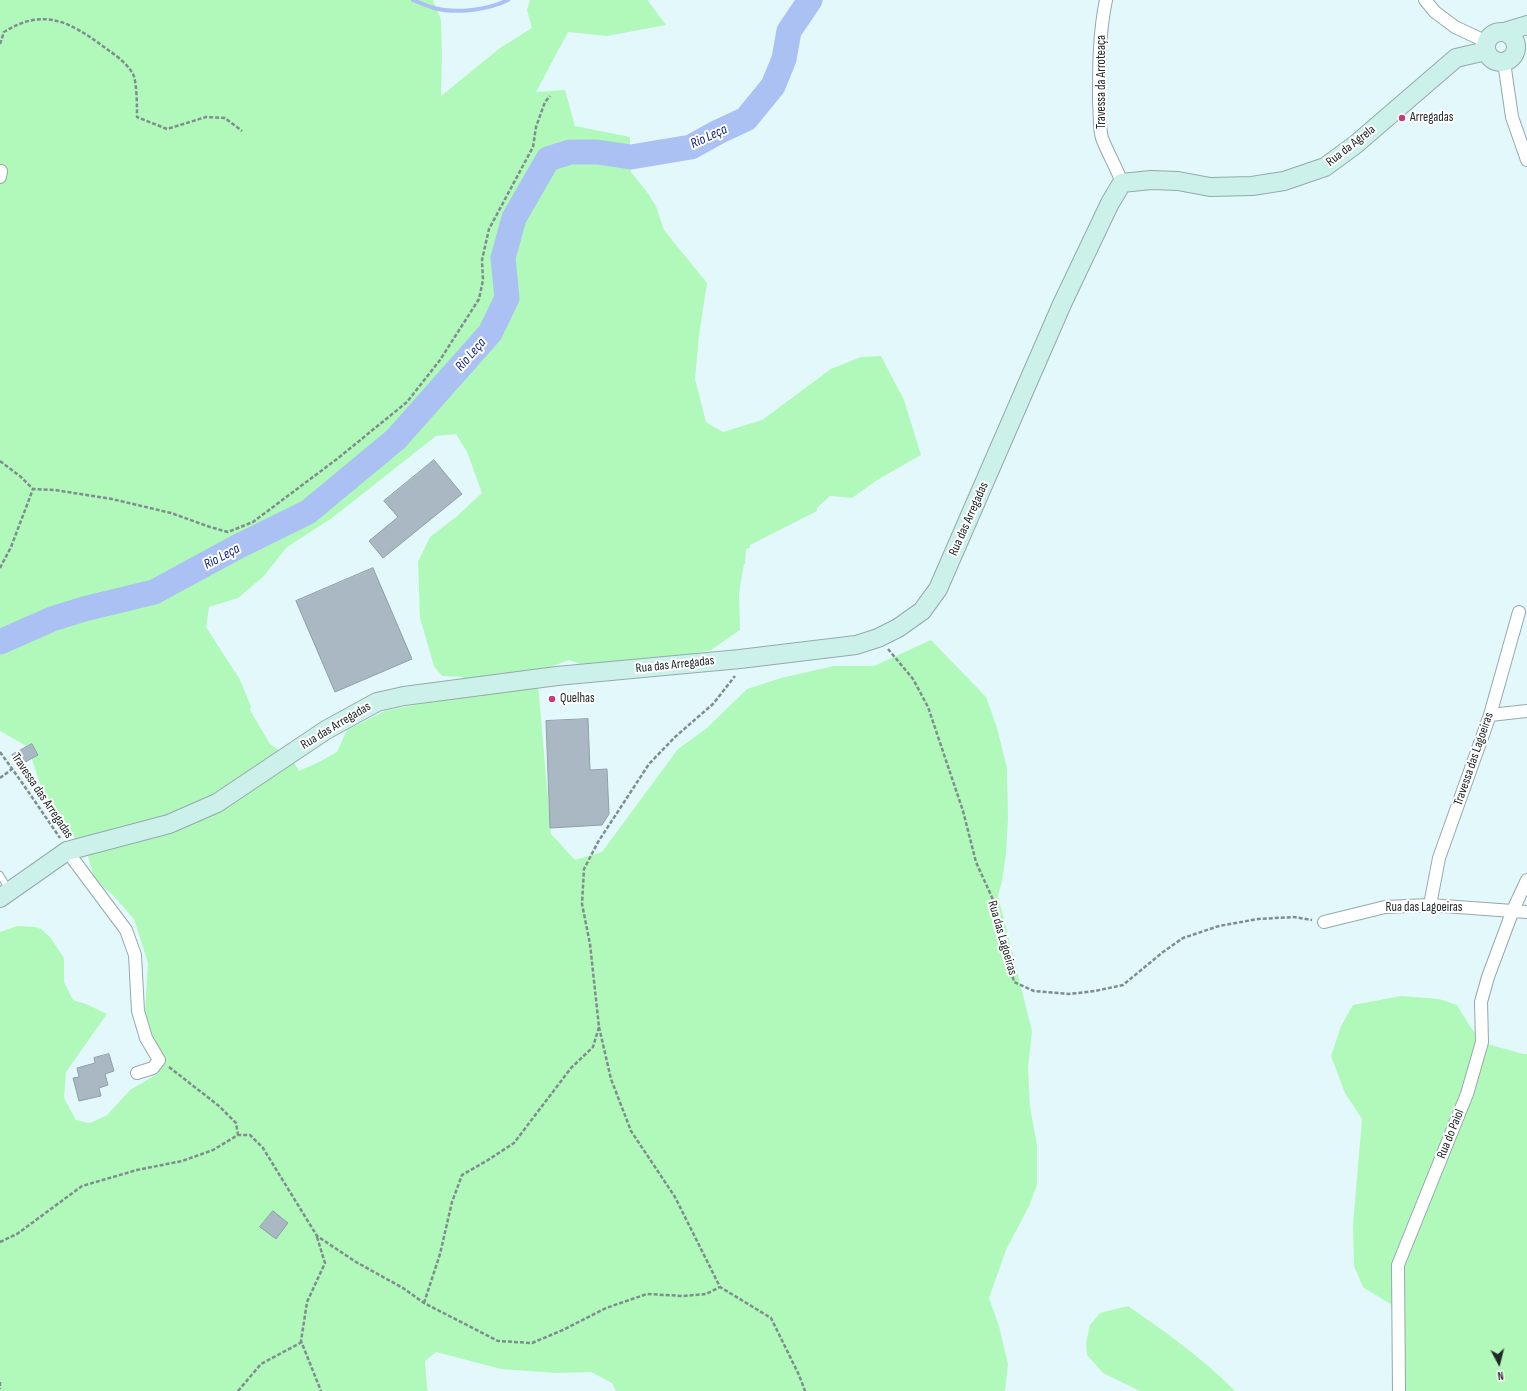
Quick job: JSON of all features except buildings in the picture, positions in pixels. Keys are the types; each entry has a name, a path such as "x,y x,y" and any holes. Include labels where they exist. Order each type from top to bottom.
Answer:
{"street":[{"name":"Travessa da Arroteaça","path":"1106,0 1102,18 1099,62 1102,138 1118,170 1122,184"},
{"path":"1425,0 1435,12 1455,27 1486,46 1491,58 1499,62 1504,62 1512,58 1522,46 1517,45 1512,37 1504,32"},
{"path":"1486,46 1489,38 1496,33 1527,25"},
{"name":"Rua da Agrela","path":"1122,184 1151,180 1178,181 1210,187 1252,186 1284,181 1325,167 1355,146 1456,58 1486,46"},
{"path":"1504,62 1512,116 1527,160"},
{"name":"Rua das Arregadas","path":"5,895 67,851 169,824 217,803 326,730 377,702 404,696 558,676 740,659 856,645 878,638 898,628 922,611 938,589 1062,304 1110,203 1122,184"},
{"name":"Travessa das Lagoeiras","path":"1430,905 1439,858 1490,715 1519,612"},
{"path":"1490,715 1527,711"},
{"path":"67,851 126,930 135,955 138,1011 146,1038 159,1060 153,1068 137,1073"},
{"name":"Rua do Paiol","path":"1398,1391 1398,1265 1467,1094 1482,1042 1481,1002 1512,910 1527,880"},
{"name":"Rua das Lagoeiras","path":"1324,922 1385,907 1430,905 1527,912"}],"lane":[{"path":"0,875 5,895"}],"path":[{"path":"0,44 4,32 15,25 51,18 71,24 120,58 134,75 137,117 167,129 206,117 225,118 242,131"},
{"path":"0,461 21,476 33,489 55,490 112,499 171,513 228,532 253,522 337,459 407,402 440,360 479,299 483,280 482,260 489,229 532,147 536,127 545,102 550,96"},
{"path":"0,568 11,547 33,489"},
{"name":"Rua das Lagoeiras","path":"878,638 913,679 928,707 963,811 976,862 994,902 1014,982 1034,991 1069,994 1123,986 1163,952 1183,938 1219,926 1258,919 1294,917 1324,922"},
{"path":"740,659 738,672 714,704 675,736 649,764 598,842 584,869 582,904 590,944 599,1026 611,1079 631,1131 675,1197 720,1287 771,1318 799,1375 804,1391"},
{"name":"Travessa das Arregadas","path":"0,752 67,851"},
{"path":"0,778 12,769"},
{"path":"424,1303 440,1254 452,1202 462,1175 488,1160 514,1142 571,1068 593,1047 599,1026"},
{"path":"159,1060 219,1106 236,1123 238,1135"},
{"path":"0,1242 17,1234 82,1186 137,1170 182,1161 213,1150 238,1135 250,1135 263,1148 317,1236 324,1264 307,1302 302,1342 321,1391"},
{"path":"317,1236 356,1262 403,1288 424,1303 498,1341 532,1344 606,1308 646,1294 683,1296 706,1294 720,1287"},
{"path":"238,1391 261,1364 302,1342"},
{"path":"0,1382 0,1389"}],"green space":[{"path":"0,0 433,0 441,20 441,96 500,48 532,28 527,10 530,0 649,0 648,1 666,25 607,36 568,32 536,92 565,90 575,126 630,137 631,172 656,206 664,230 707,283 699,335 695,379 706,422 723,432 762,420 831,369 861,357 881,356 904,400 921,455 877,480 852,498 830,496 817,508 817,511 750,545 750,548 746,549 745,564 739,593 740,630 711,650 636,666 592,668 569,660 537,672 551,834 575,860 602,852 678,749 707,728 747,689 781,678 834,666 874,666 931,640 986,697 997,728 1007,768 1008,819 1006,855 998,896 1032,1031 1028,1068 1030,1107 1037,1145 1037,1185 1029,1206 1006,1250 989,1298 999,1326 1008,1364 1005,1391 616,1391 612,1383 591,1372 556,1373 501,1369 436,1352 425,1361 428,1391 0,1391 0,932 17,926 35,927 41,929 50,937 64,958 64,982 73,1000 86,1004 107,1014 66,1072 64,1098 76,1120 88,1123 107,1115 130,1090 159,1073 159,1051 155,1045 145,1014 148,963 134,919 112,894 95,881 88,856 43,793 28,747 0,731","holes":["456,434 467,452 482,493 456,517 430,537 418,562 420,618 434,666 442,676 463,677 454,694 430,702 385,711 347,730 337,752 299,771 292,759 270,744 250,710 251,706 239,678 206,627 209,607 238,598 263,577 287,547 332,518 436,436"]},
{"path":"1401,996 1439,999 1457,1005 1471,1028 1484,1043 1527,1054 1527,1391 1394,1391 1397,1341 1392,1305 1363,1287 1354,1266 1353,1225 1362,1119 1345,1093 1331,1056 1341,1026 1353,1005"},
{"path":"1128,1306 1197,1356 1235,1391 1140,1391 1103,1373 1087,1355 1086,1343 1090,1325 1100,1313"}],"waterway":[{"path":"413,0 434,8 452,11 482,9 508,0"},
{"name":"Rio Leça","path":"0,642 52,619 84,609 154,592 237,547 308,512 396,439 490,333 507,298 503,258 514,218 548,159 570,152 597,152 631,157 691,147 746,119 773,86 784,59 789,31 810,0"}],"place":[{"name":"Arregadas","path":"1402,118"},
{"name":"Quelhas","path":"552,699"}]}
